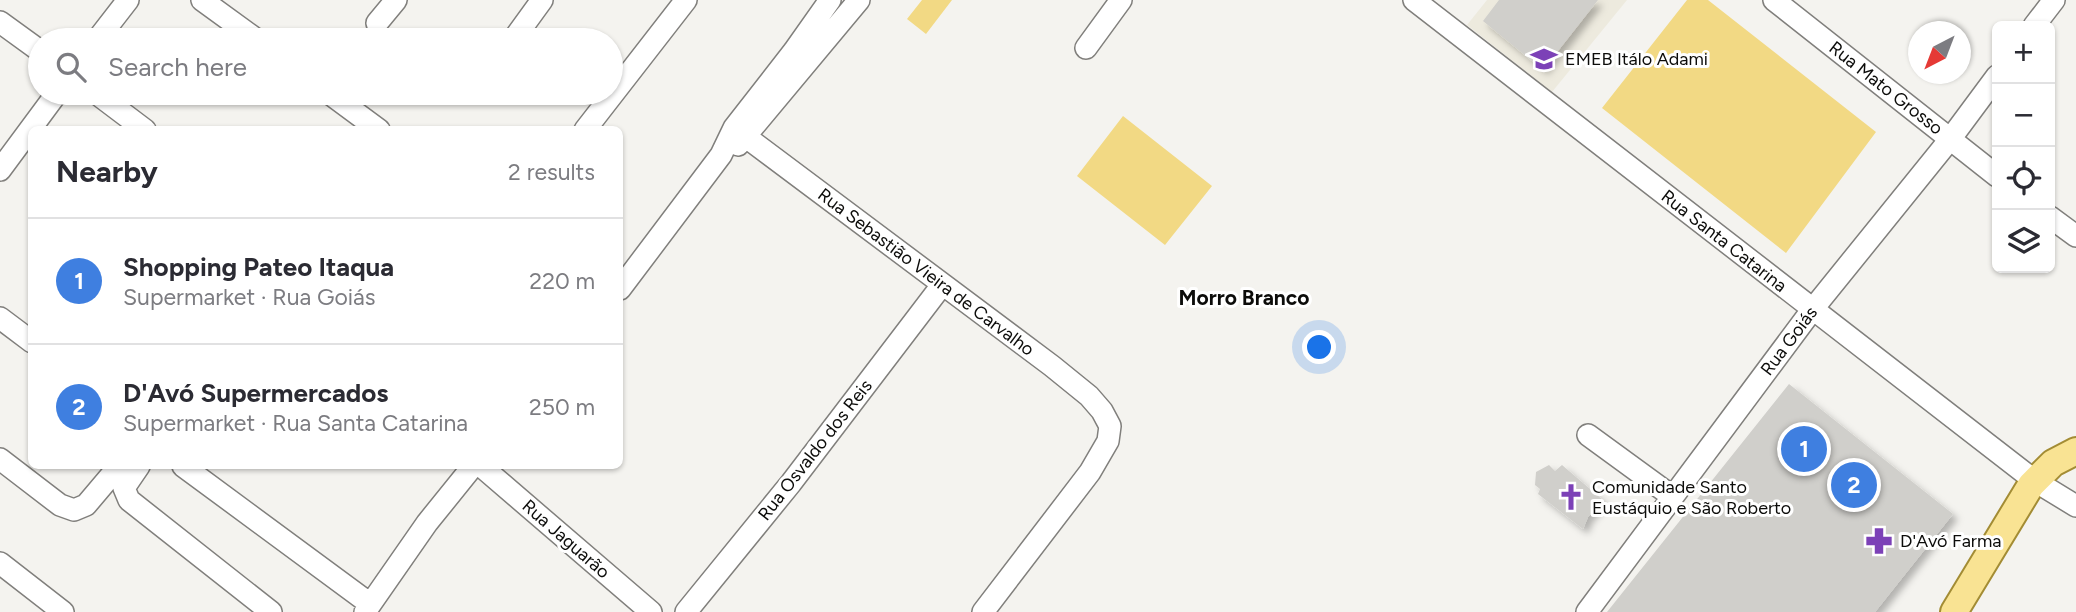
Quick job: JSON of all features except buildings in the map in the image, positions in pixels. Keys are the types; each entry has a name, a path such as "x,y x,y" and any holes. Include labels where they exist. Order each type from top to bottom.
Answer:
{"main road":[{"path":"1954,612 2035,481 2053,463 2076,451"}],"street":[{"path":"106,28 128,0"},
{"path":"202,0 240,28"},
{"path":"377,23 396,0"},
{"path":"522,28 542,0"},
{"path":"623,81 686,0"},
{"path":"740,133 830,0"},
{"path":"623,285 721,155 859,0"},
{"path":"1086,48 1121,0"},
{"name":"Rua Santa Catarina","path":"1414,0 2035,481 2076,506"},
{"name":"Rua Mato Grosso","path":"1774,0 1992,172"},
{"path":"2038,21 2054,0"},
{"path":"0,22 28,42"},
{"name":"Rua Goiás","path":"1587,612 1812,310 1951,138 1992,83"},
{"path":"33,126 48,105"},
{"path":"112,105 140,126"},
{"path":"345,105 374,126"},
{"path":"588,126 604,105"},
{"path":"0,170 28,132"},
{"name":"Rua Sebastião Vieira de Carvalho","path":"740,133 1080,389 1102,411 1110,426 1108,441 1090,472 983,612"},
{"path":"2055,221 2076,236"},
{"name":"Rua Osvaldo dos Reis","path":"685,612 791,483 942,285"},
{"path":"0,318 28,339"},
{"path":"1588,435 1673,497"},
{"path":"0,459 60,505 74,510 86,505 117,469"},
{"path":"137,469 124,488 125,496 271,612"},
{"path":"187,469 367,608 427,523 471,469"},
{"name":"Rua Jaguarão","path":"484,469 651,612"},
{"path":"0,563 64,612"}],"shaded area":[{"path":"922,0 952,0 926,34 907,19"},
{"name":"EMEB Itálo Adami","path":"1487,0 1627,0 1552,92 1467,25"},
{"path":"1687,0 1708,0 1876,132 1786,253 1602,108"},
{"path":"1123,116 1212,186 1165,245 1077,176"}],"place":[{"name":"EMEB Itálo Adami","path":"1544,59"},
{"name":"Shopping Pateo Itaqua","path":"1804,449"},
{"name":"D'Avó Supermercados","path":"1854,485"},
{"name":"Comunidade Santo Eustáquio e São Roberto","path":"1571,497"},
{"name":"D'Avó Farma","path":"1879,541"}],"district":[{"name":"Morro Branco","path":"1244,297"}]}
